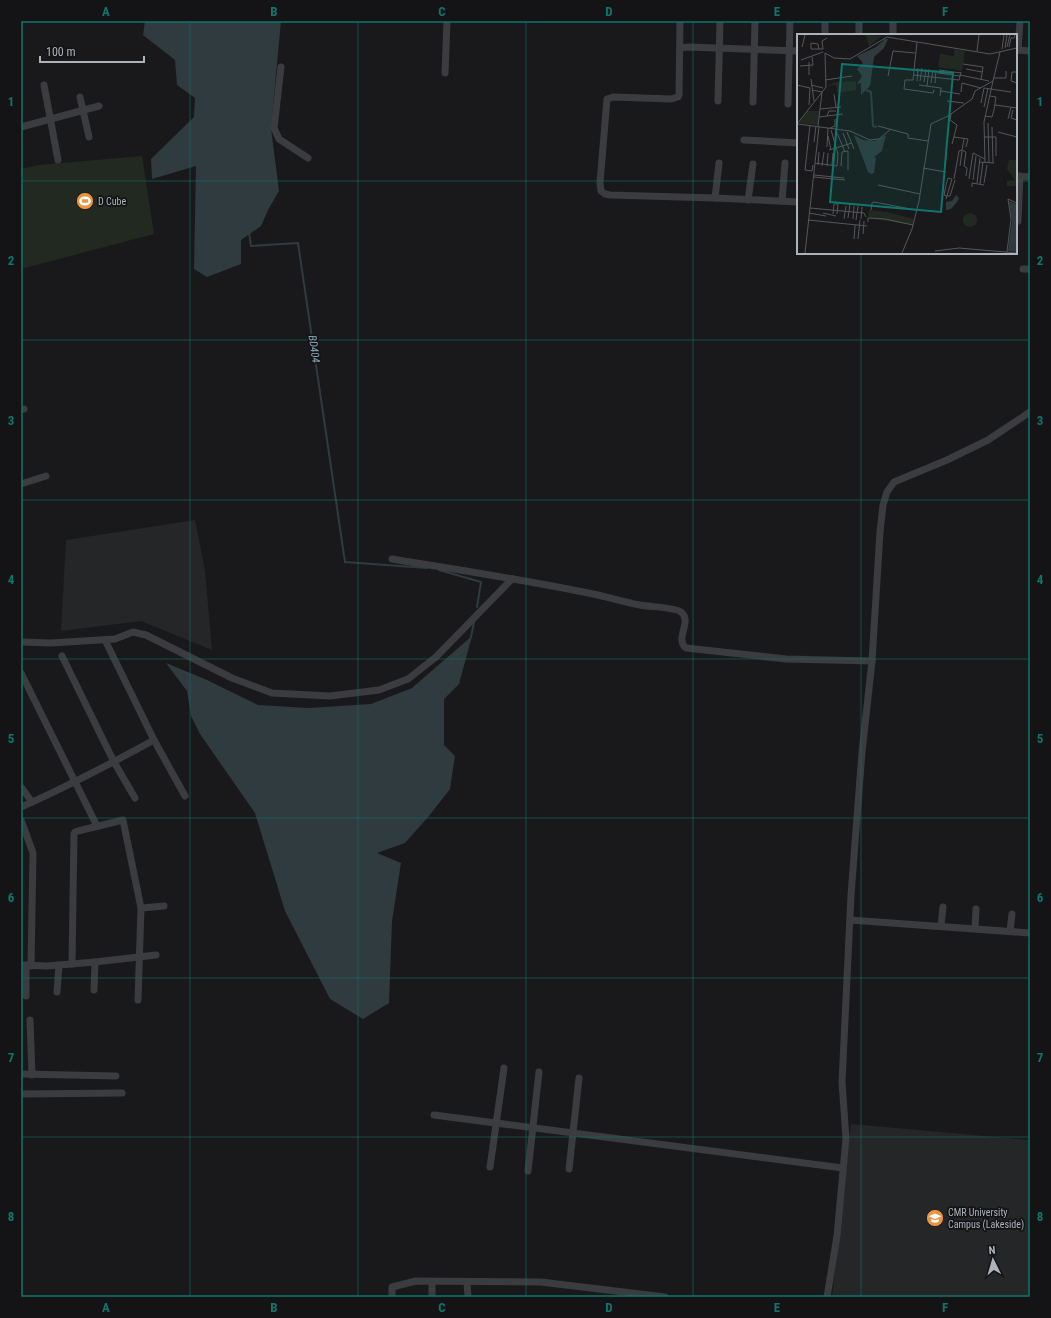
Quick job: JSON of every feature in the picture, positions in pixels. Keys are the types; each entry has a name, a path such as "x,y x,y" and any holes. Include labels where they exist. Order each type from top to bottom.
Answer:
{"street":[{"path":"445,73 446,21"},
{"path":"680,21 678,97 672,99 613,97 607,99 600,183 601,191 610,195 797,202"},
{"path":"718,101 720,21"},
{"path":"753,102 755,21"},
{"path":"788,104 790,21"},
{"path":"825,21 825,34"},
{"path":"859,21 859,34"},
{"path":"893,21 893,34"},
{"path":"1020,21 1017,50 1030,50"},
{"path":"680,48 797,51"},
{"path":"281,67 274,128 279,139 308,158"},
{"path":"44,85 58,160"},
{"path":"80,97 89,137"},
{"path":"21,127 99,106"},
{"path":"744,140 797,143"},
{"path":"715,198 719,163"},
{"path":"782,201 785,163"},
{"path":"748,200 752,164"},
{"path":"1018,221 1018,176 1030,177"},
{"path":"827,1297 837,1236 846,1138 842,1082 850,920 862,752 872,661 883,506 889,487 894,482 947,460 988,440 1030,412"},
{"path":"21,484 46,476"},
{"path":"392,559 512,579 592,594 640,605 681,611 685,616 685,620 681,641 686,648 786,659 872,661"},
{"path":"21,642 51,643 105,640 116,639 133,632 146,635 232,678 272,693 330,696 379,690 408,679 436,657 512,579"},
{"path":"105,640 154,740 185,796"},
{"path":"62,656 114,762 134,798"},
{"path":"21,673 97,826"},
{"path":"21,807 75,782 154,740"},
{"path":"21,786 32,802"},
{"path":"21,820 33,853 26,966 26,996"},
{"path":"72,964 74,834 78,830 123,820 141,908 138,1000"},
{"path":"141,908 164,906"},
{"path":"941,926 943,907"},
{"path":"975,928 976,909"},
{"path":"1010,931 1012,914"},
{"path":"850,920 1030,933"},
{"path":"26,966 72,964 156,955"},
{"path":"94,962 94,990"},
{"path":"58,992 59,965"},
{"path":"30,1020 32,1075"},
{"path":"490,1167 504,1068"},
{"path":"528,1171 539,1072"},
{"path":"21,1074 116,1076"},
{"path":"569,1169 579,1078"},
{"path":"21,1094 122,1094"},
{"path":"434,1115 843,1168"},
{"path":"392,1297 392,1287 416,1281 541,1282 665,1297"},
{"path":"432,1282 432,1297"},
{"path":"467,1282 468,1297"}],"shaded area":[{"path":"145,21 281,21 271,128 279,191 261,226 241,240 241,264 207,277 194,269 196,166 152,179 151,159 194,117 195,98 177,85 175,60 143,35"},
{"name":"D Cube","path":"142,156 154,234 21,269 21,169 38,165"},
{"path":"195,520 205,571 212,650 141,621 61,631 66,540"},
{"path":"472,636 459,684 444,699 444,745 455,756 450,789 405,843 377,853 401,863 392,921 389,1003 363,1019 330,999 285,911 255,813 200,734 191,716 187,691 166,663 207,680 258,705 309,708 371,704 412,688"},
{"name":"CMR University Campus (Lakeside)","path":"851,1124 1030,1140 1030,1297 832,1297"}],"waterway":[{"name":"BD404","path":"249,232 251,246 298,243 345,562 427,568"},
{"name":"BD404","path":"439,570 481,582 477,607"},
{"name":"BD404","path":"471,637 474,622"}],"place":[{"name":"D Cube","path":"85,201"},
{"name":"CMR University Campus (Lakeside)","path":"935,1218"}]}
